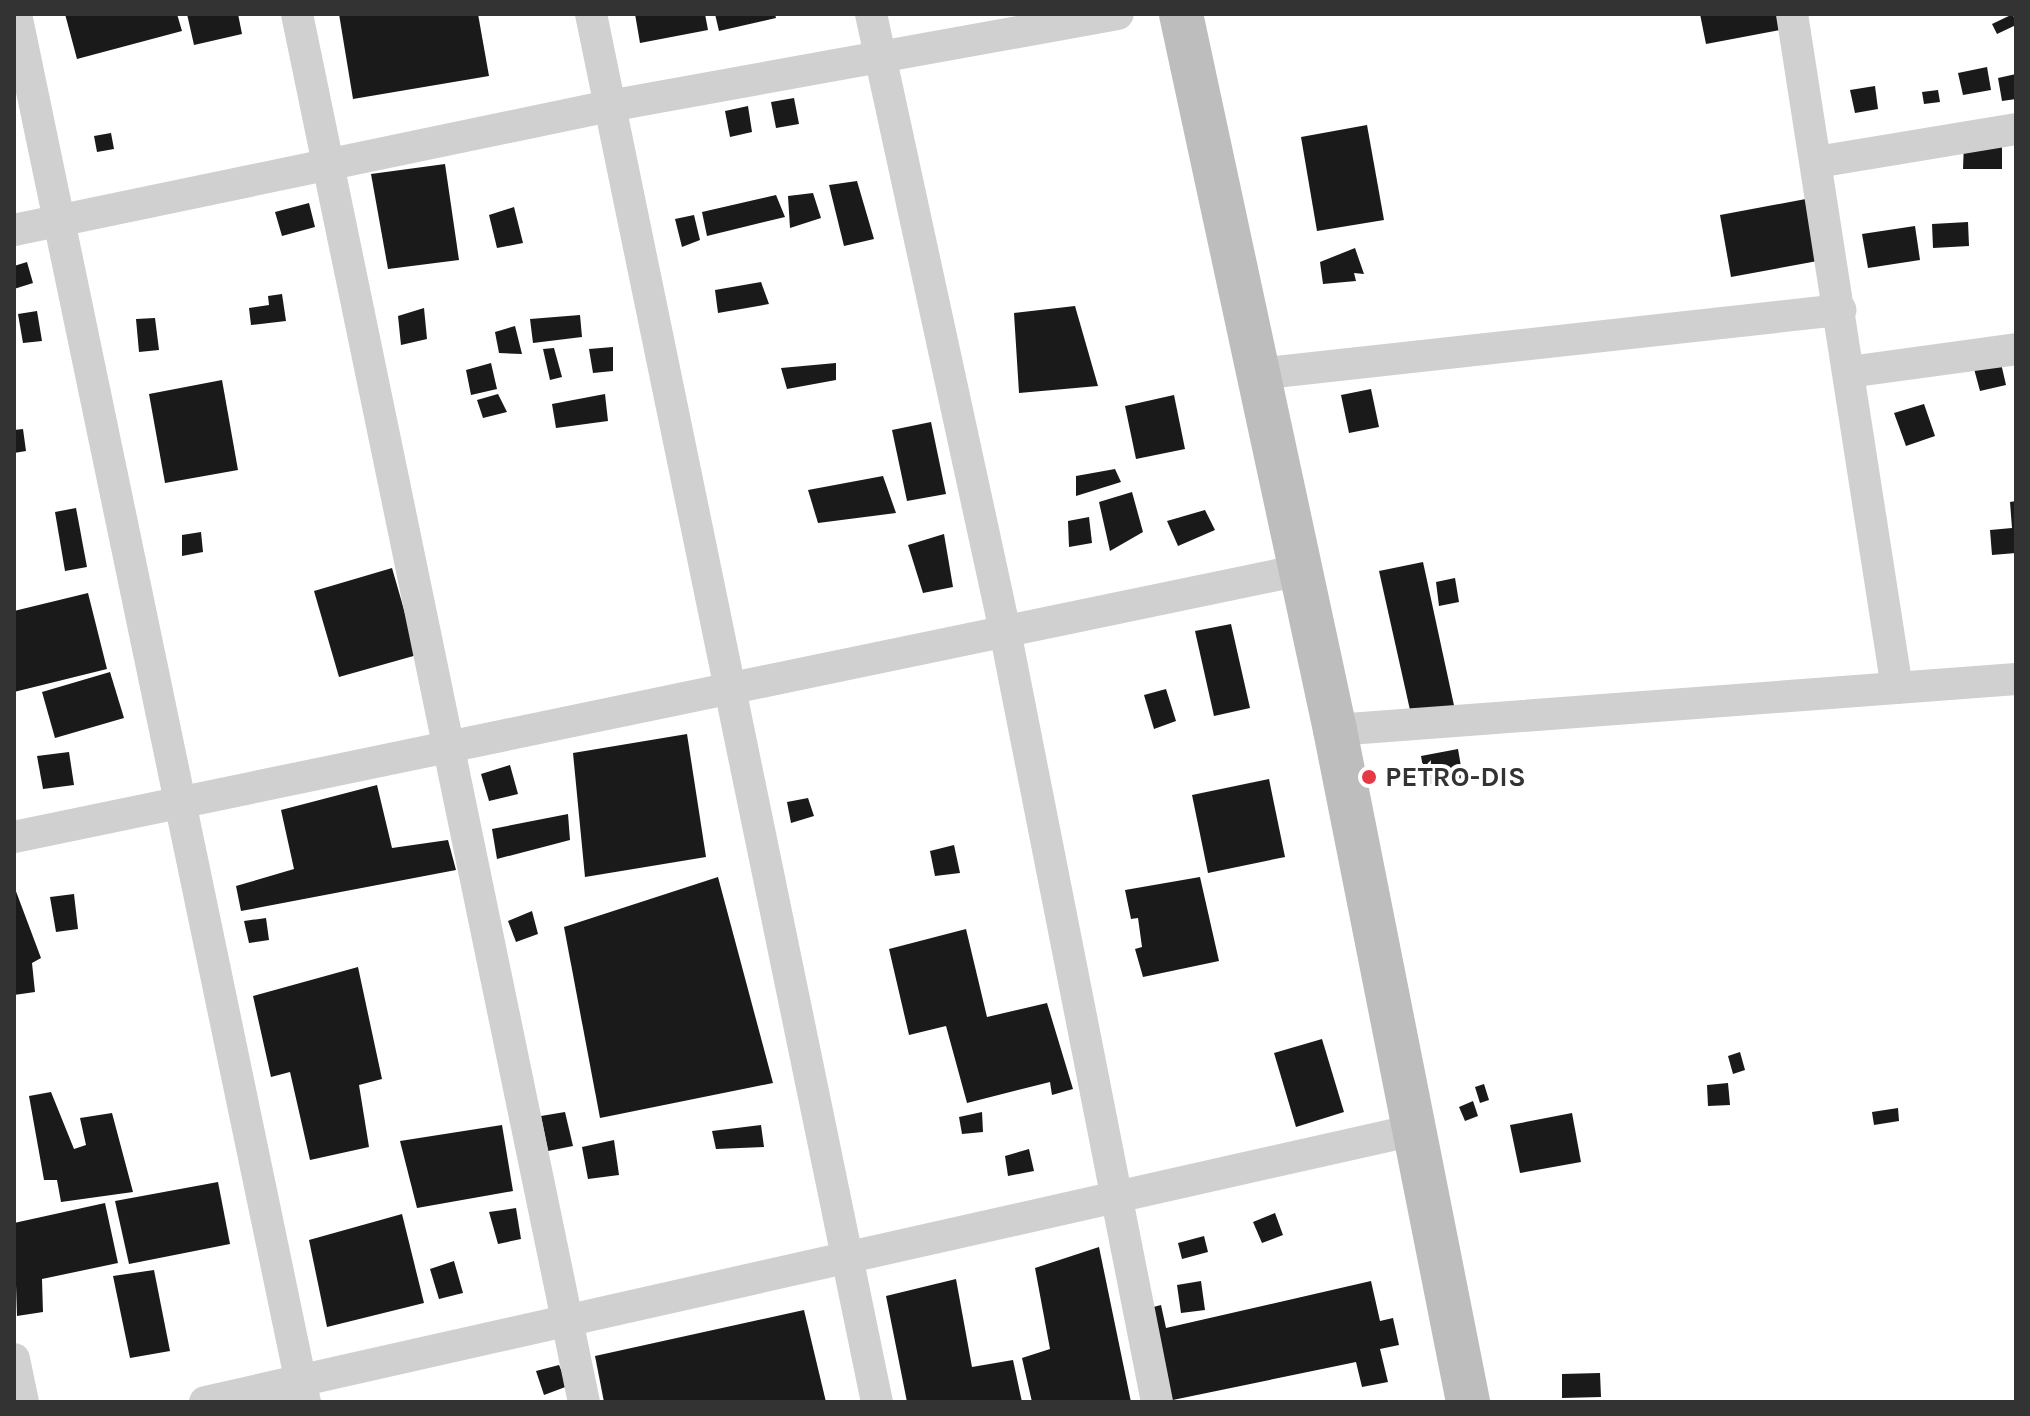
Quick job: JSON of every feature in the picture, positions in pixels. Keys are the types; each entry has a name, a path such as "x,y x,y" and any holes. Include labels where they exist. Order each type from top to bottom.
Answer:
{"street":[{"path":"16,14 303,1392"},
{"path":"297,14 584,1402"},
{"path":"591,14 877,1402"},
{"path":"871,14 1005,631 1157,1402"},
{"path":"14,230 331,167 609,106 1118,14"},
{"path":"1181,14 1335,730 1468,1402"},
{"path":"1792,14 1897,688"},
{"path":"1817,162 2016,129"},
{"path":"1258,374 1840,310"},
{"path":"1849,372 2016,349"},
{"path":"14,837 447,744 1301,570"},
{"path":"1335,730 2016,679"},
{"path":"205,1402 303,1392 567,1322 1117,1200 1414,1130"},
{"path":"14,1359 23,1402"}],"building":[{"path":"65,14 177,14 182,31 77,59"},
{"path":"187,14 238,14 242,34 194,45"},
{"path":"339,14 478,14 489,76 353,99"},
{"path":"635,14 705,14 708,30 640,43"},
{"path":"715,14 775,14 776,18 719,31"},
{"path":"1700,14 1783,14 1785,29 1706,44"},
{"path":"2013,14 2016,25 1997,34 1992,24"},
{"path":"1987,67 1991,90 1963,95 1958,73"},
{"path":"2016,74 2016,99 2002,101 1998,78"},
{"path":"1875,86 1878,109 1855,113 1850,90"},
{"path":"1938,90 1940,102 1924,104 1922,92"},
{"path":"794,98 799,124 776,128 771,102"},
{"path":"748,106 752,132 730,137 725,111"},
{"path":"1367,125 1384,220 1317,231 1301,137"},
{"path":"111,133 114,149 97,152 94,136"},
{"path":"1964,142 2002,143 2002,169 1963,169"},
{"path":"445,164 459,260 388,269 371,174"},
{"path":"857,181 874,239 844,246 829,185"},
{"path":"813,193 821,218 790,228 788,196"},
{"path":"776,195 785,217 707,236 702,212"},
{"path":"1811,198 1823,260 1731,277 1720,215"},
{"path":"309,203 315,227 282,236 275,212"},
{"path":"514,207 523,243 497,248 489,215"},
{"path":"694,215 700,240 682,247 675,219"},
{"path":"1968,222 1969,246 1933,248 1932,224"},
{"path":"1915,226 1920,260 1868,268 1862,234"},
{"path":"1355,248 1364,274 1354,273 1356,281 1323,284 1320,262"},
{"path":"27,262 33,283 14,289 14,266"},
{"path":"761,282 769,304 718,313 715,290"},
{"path":"282,294 286,321 251,325 249,308 269,305 268,296"},
{"path":"1075,306 1098,386 1019,393 1014,313"},
{"path":"424,308 427,339 401,345 398,316"},
{"path":"37,311 42,341 23,343 18,314"},
{"path":"580,315 582,337 533,343 530,319"},
{"path":"155,318 159,350 139,352 136,319"},
{"path":"515,326 522,354 499,353 495,332"},
{"path":"613,347 613,371 593,373 589,349"},
{"path":"554,348 562,377 550,380 543,349"},
{"path":"2000,359 2006,385 1980,391 1973,365"},
{"path":"491,363 497,389 471,395 466,370"},
{"path":"836,363 836,380 787,389 781,368"},
{"path":"222,380 238,470 165,483 149,394"},
{"path":"1371,389 1379,427 1349,433 1341,395"},
{"path":"498,394 507,412 483,418 477,400"},
{"path":"605,394 608,421 556,428 552,404"},
{"path":"1174,395 1185,449 1136,459 1125,406"},
{"path":"1924,404 1935,436 1906,446 1894,413"},
{"path":"931,422 946,494 907,501 892,430"},
{"path":"23,429 26,451 14,453 14,430"},
{"path":"1115,469 1121,482 1076,496 1076,476"},
{"path":"883,476 896,513 818,523 808,490"},
{"path":"1132,492 1143,532 1110,551 1099,502"},
{"path":"2016,501 2016,553 1992,555 1990,530 2012,528 2010,502"},
{"path":"76,508 87,567 65,571 55,512"},
{"path":"1205,510 1215,530 1178,546 1167,521"},
{"path":"1089,517 1092,543 1069,547 1068,521"},
{"path":"201,532 203,552 182,556 182,535"},
{"path":"944,534 953,587 923,593 908,545"},
{"path":"1423,562 1455,710 1412,719 1379,571"},
{"path":"392,568 417,655 339,677 314,591"},
{"path":"1455,578 1459,602 1439,606 1436,582"},
{"path":"88,593 107,669 14,692 14,611"},
{"path":"1231,624 1250,708 1214,716 1195,631"},
{"path":"110,672 124,718 55,738 42,692"},
{"path":"1166,689 1176,721 1154,729 1144,695"},
{"path":"687,734 706,857 585,877 573,753"},
{"path":"1458,749 1463,778 1426,785 1421,756"},
{"path":"69,752 74,785 43,789 37,756"},
{"path":"510,765 518,794 489,801 481,774"},
{"path":"1269,779 1285,857 1208,873 1192,795"},
{"path":"377,785 392,848 448,840 456,870 241,911 236,886 294,869 281,810"},
{"path":"808,798 814,816 791,823 787,802"},
{"path":"568,814 570,840 497,859 492,829"},
{"path":"954,845 960,873 935,876 930,851"},
{"path":"718,877 773,1083 600,1118 564,927"},
{"path":"1200,877 1219,961 1143,977 1135,949 1142,947 1138,918 1131,919 1125,890"},
{"path":"14,886 41,958 32,963 35,992 14,995"},
{"path":"74,894 78,929 56,932 50,897"},
{"path":"532,911 538,934 516,942 508,921"},
{"path":"266,918 269,940 249,943 244,921"},
{"path":"966,929 987,1017 1047,1003 1073,1089 1052,1095 1050,1082 967,1103 946,1026 909,1035 889,949"},
{"path":"358,967 382,1079 359,1085 369,1147 310,1160 290,1072 271,1077 253,996"},
{"path":"1322,1039 1344,1112 1296,1127 1274,1053"},
{"path":"1740,1052 1745,1070 1733,1074 1728,1056"},
{"path":"1728,1083 1730,1105 1708,1106 1707,1085"},
{"path":"1484,1084 1489,1100 1480,1103 1475,1087"},
{"path":"51,1092 74,1149 86,1145 80,1118 112,1113 133,1192 61,1202 57,1180 44,1180 29,1096"},
{"path":"1473,1101 1478,1116 1465,1121 1459,1107"},
{"path":"1898,1108 1899,1121 1874,1125 1872,1112"},
{"path":"565,1112 573,1146 548,1151 541,1116"},
{"path":"982,1112 983,1132 962,1134 959,1117"},
{"path":"1572,1113 1581,1162 1520,1173 1510,1125"},
{"path":"502,1125 513,1191 417,1208 400,1141"},
{"path":"761,1125 764,1147 716,1149 712,1131"},
{"path":"614,1140 619,1175 588,1179 582,1147"},
{"path":"1029,1149 1034,1171 1008,1176 1005,1156"},
{"path":"218,1182 230,1244 129,1264 115,1201"},
{"path":"105,1203 118,1263 42,1279 43,1312 17,1316 14,1223"},
{"path":"516,1208 521,1239 498,1244 489,1212"},
{"path":"1275,1213 1283,1235 1262,1243 1253,1222"},
{"path":"402,1214 424,1303 327,1327 309,1240"},
{"path":"1204,1236 1208,1252 1182,1259 1178,1243"},
{"path":"1099,1247 1131,1402 1032,1402 1022,1358 1050,1349 1035,1268"},
{"path":"454,1261 463,1293 439,1299 430,1269"},
{"path":"154,1270 170,1351 130,1358 113,1276"},
{"path":"956,1279 972,1367 1013,1360 1022,1402 907,1402 886,1296"},
{"path":"1201,1281 1205,1310 1181,1313 1177,1285"},
{"path":"1371,1281 1380,1321 1393,1318 1399,1345 1380,1349 1388,1382 1362,1387 1356,1362 1163,1402 1142,1310 1161,1305 1166,1328"},
{"path":"804,1310 826,1402 604,1402 595,1356"},
{"path":"559,1365 568,1386 544,1395 536,1371"},
{"path":"1600,1373 1601,1397 1562,1398 1562,1374"}],"place":[{"name":"PETRO-DIS","path":"1369,777"}]}
